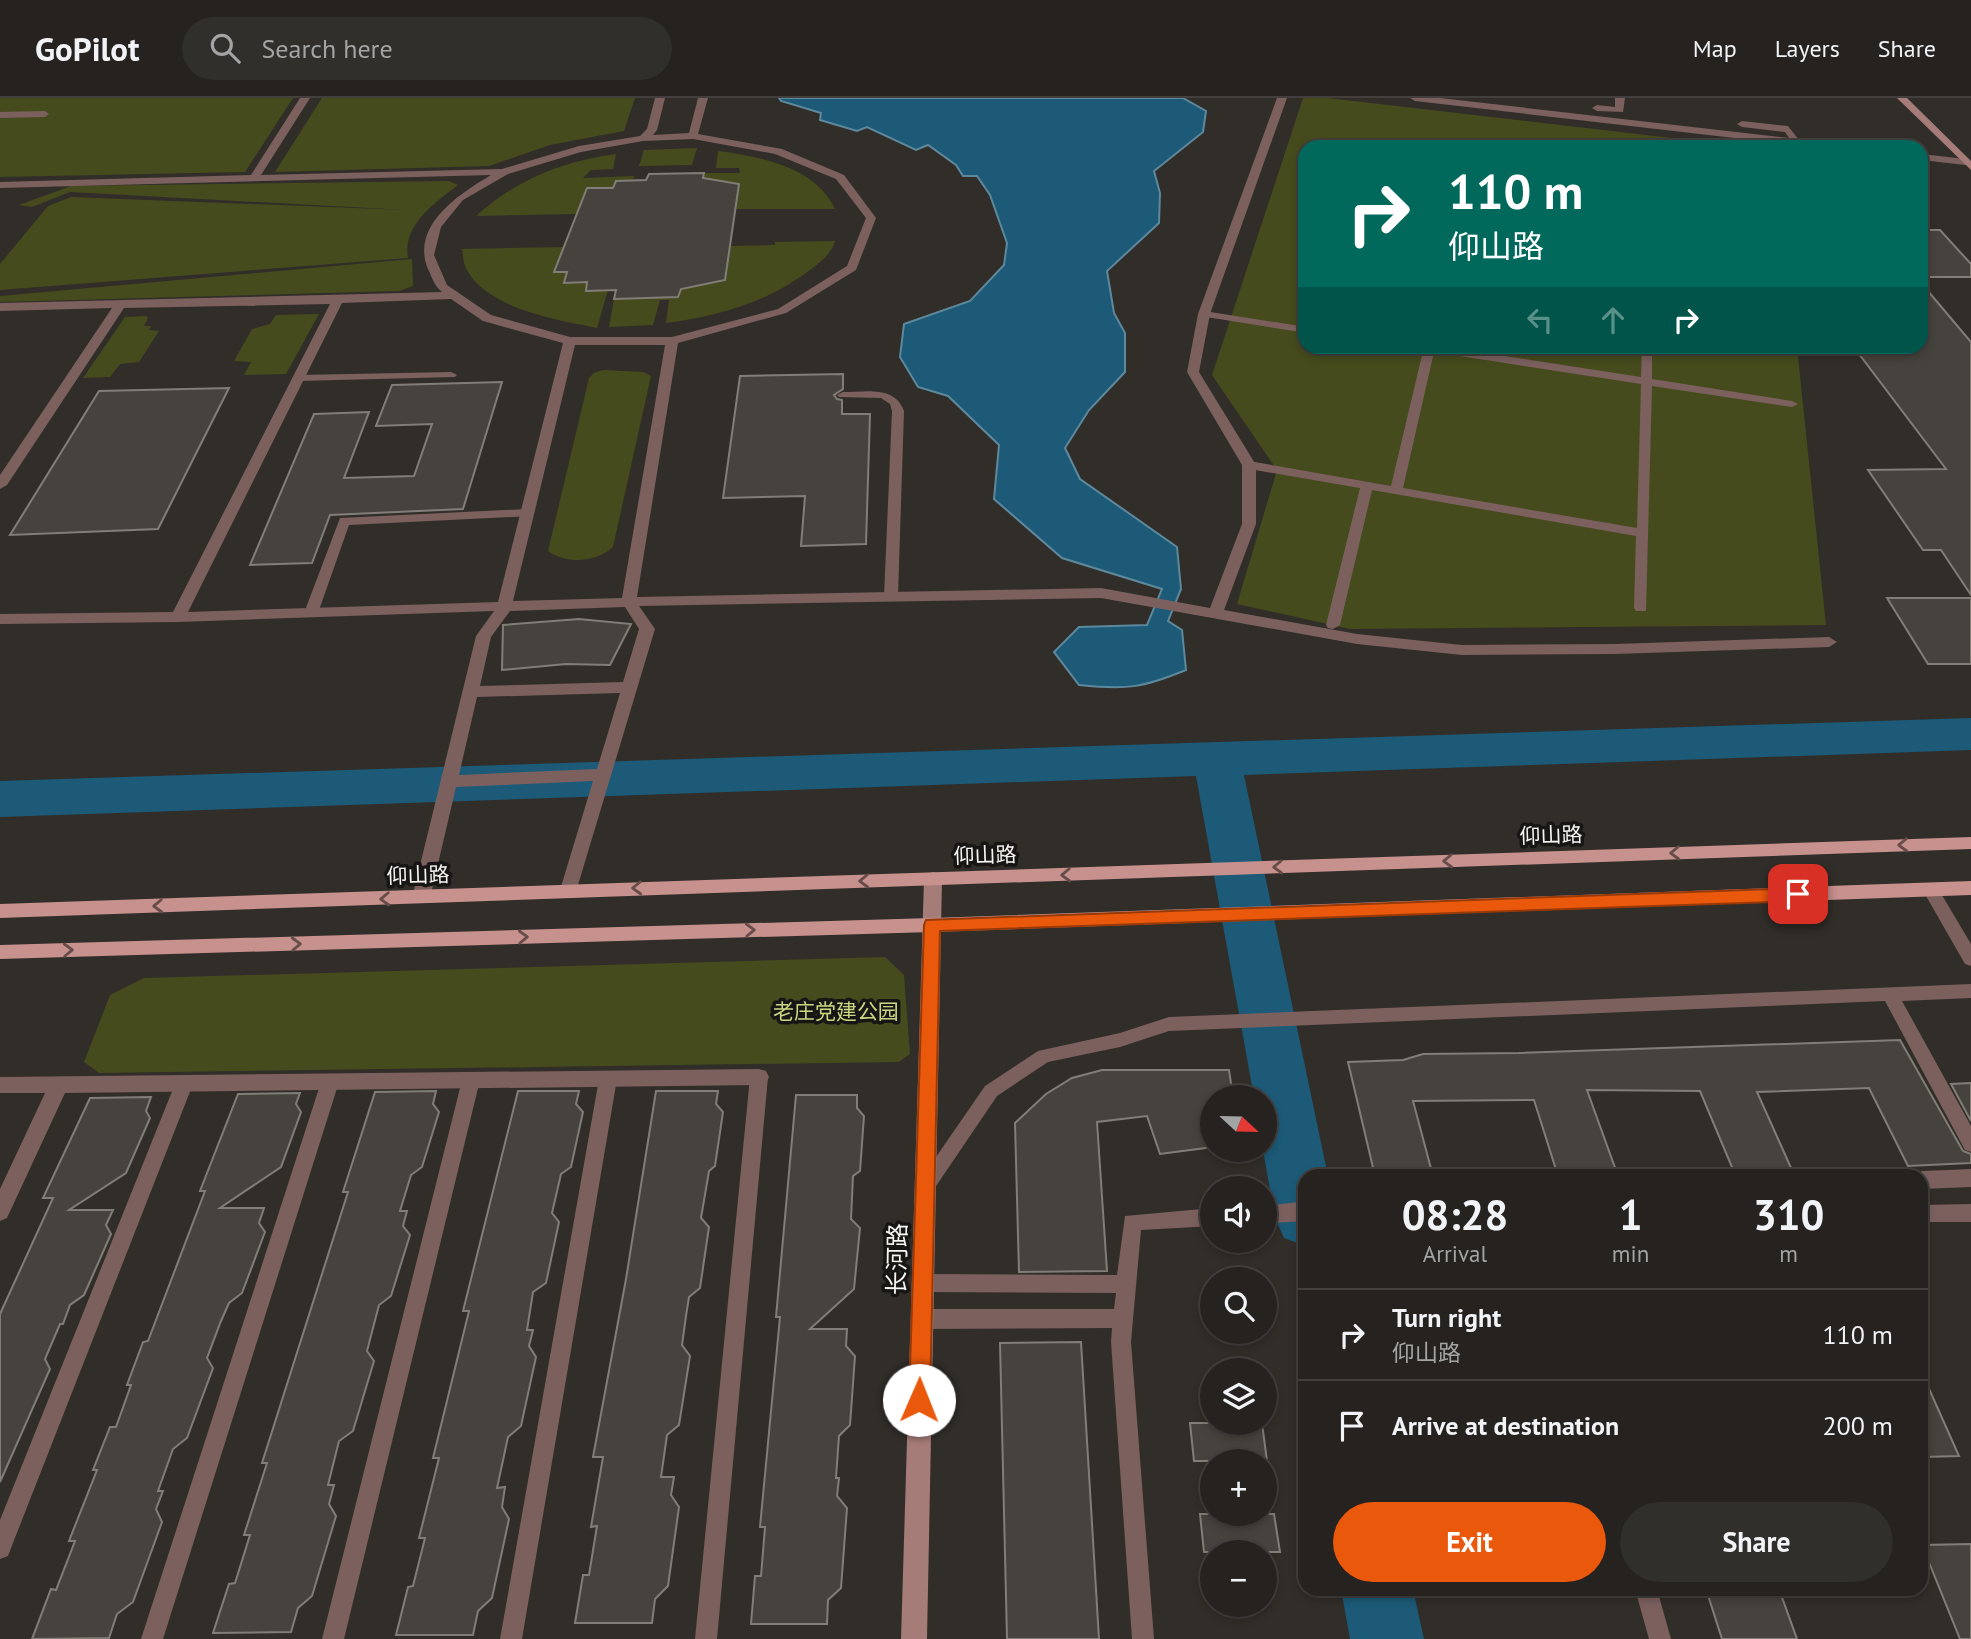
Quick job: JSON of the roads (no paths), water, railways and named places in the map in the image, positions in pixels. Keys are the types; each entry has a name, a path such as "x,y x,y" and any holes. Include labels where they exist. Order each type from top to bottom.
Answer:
{"main road":[{"name":"仰山路","path":"0,911 1971,843"},
{"path":"0,952 932,925 1930,889 1970,890"}],"street":[{"path":"256,177 305,98"},
{"path":"643,138 652,130 660,98"},
{"path":"693,136 703,98"},
{"path":"1216,613 1249,524 1249,465 1193,372 1204,314 1282,98"},
{"path":"1415,98 1779,140"},
{"path":"1620,98 1620,110"},
{"path":"1902,98 1968,165"},
{"path":"1581,106 1672,116"},
{"path":"1736,123 1788,129 1795,140"},
{"path":"693,136 778,151 840,177 871,218 852,268 782,311 673,341 570,341 487,318 442,287 428,256 436,226 459,198 503,172 579,149 643,138 693,136"},
{"path":"1928,158 1968,165"},
{"path":"0,185 503,172"},
{"path":"0,307 453,295"},
{"path":"178,617 338,300"},
{"path":"0,485 121,304"},
{"path":"421,898 484,636 504,608 570,341"},
{"path":"569,890 647,629 629,602 673,341"},
{"path":"0,619 178,617 629,602 1101,593 1357,639 1462,650 1615,649 1829,642"},
{"path":"471,692 630,687"},
{"path":"449,781 603,775"},
{"name":"长河路","path":"914,1639 933,879"},
{"path":"0,1085 758,1077"},
{"path":"0,1211 60,1083"},
{"path":"1928,1180 1971,1178"},
{"path":"1277,1213 1298,1212"}],"lane":[{"path":"0,115 45,114"},
{"path":"1204,314 1298,329"},
{"path":"1396,490 1429,354"},
{"path":"1468,354 1792,404"},
{"path":"1641,608 1647,354"},
{"path":"299,378 451,376"},
{"path":"843,396 883,395 895,402 898,411 891,596"},
{"path":"1249,465 1643,533"},
{"path":"1334,625 1367,485"},
{"path":"310,613 344,521 527,513"},
{"path":"1930,889 1971,959"},
{"path":"925,1187 991,1091 1044,1056 1120,1040 1169,1024 1971,991"},
{"path":"1890,994 1971,1144"},
{"path":"706,1639 758,1077"},
{"path":"511,1639 608,1079"},
{"path":"333,1639 471,1080"},
{"path":"152,1639 330,1082"},
{"path":"0,1548 184,1084"},
{"path":"1928,1214 1971,1213"},
{"path":"1143,1639 1121,1342 1132,1222 1200,1218"},
{"path":"922,1283 1127,1284"},
{"path":"921,1319 1123,1318"},
{"path":"1648,1596 1660,1639"}],"water":[{"path":"779,98 1183,98 1206,111 1203,132 1154,171 1160,193 1159,223 1107,271 1114,313 1125,333 1125,372 1089,410 1065,448 1080,479 1177,547 1181,589 1168,621 1182,630 1186,670 1134,686 1079,685 1054,652 1079,627 1147,625 1162,589 1062,558 994,499 999,445 948,396 918,387 900,357 904,324 970,301 1004,265 1007,243 990,195 977,176 963,176 956,165 928,145 916,150 867,127 857,131 820,120 821,113 781,101"}],"waterway":[{"path":"0,799 1971,734"},
{"path":"1217,759 1298,1177"},
{"path":"1378,1596 1387,1639"}],"park label":[{"name":"老庄党建公园","path":"836,1011"}]}
